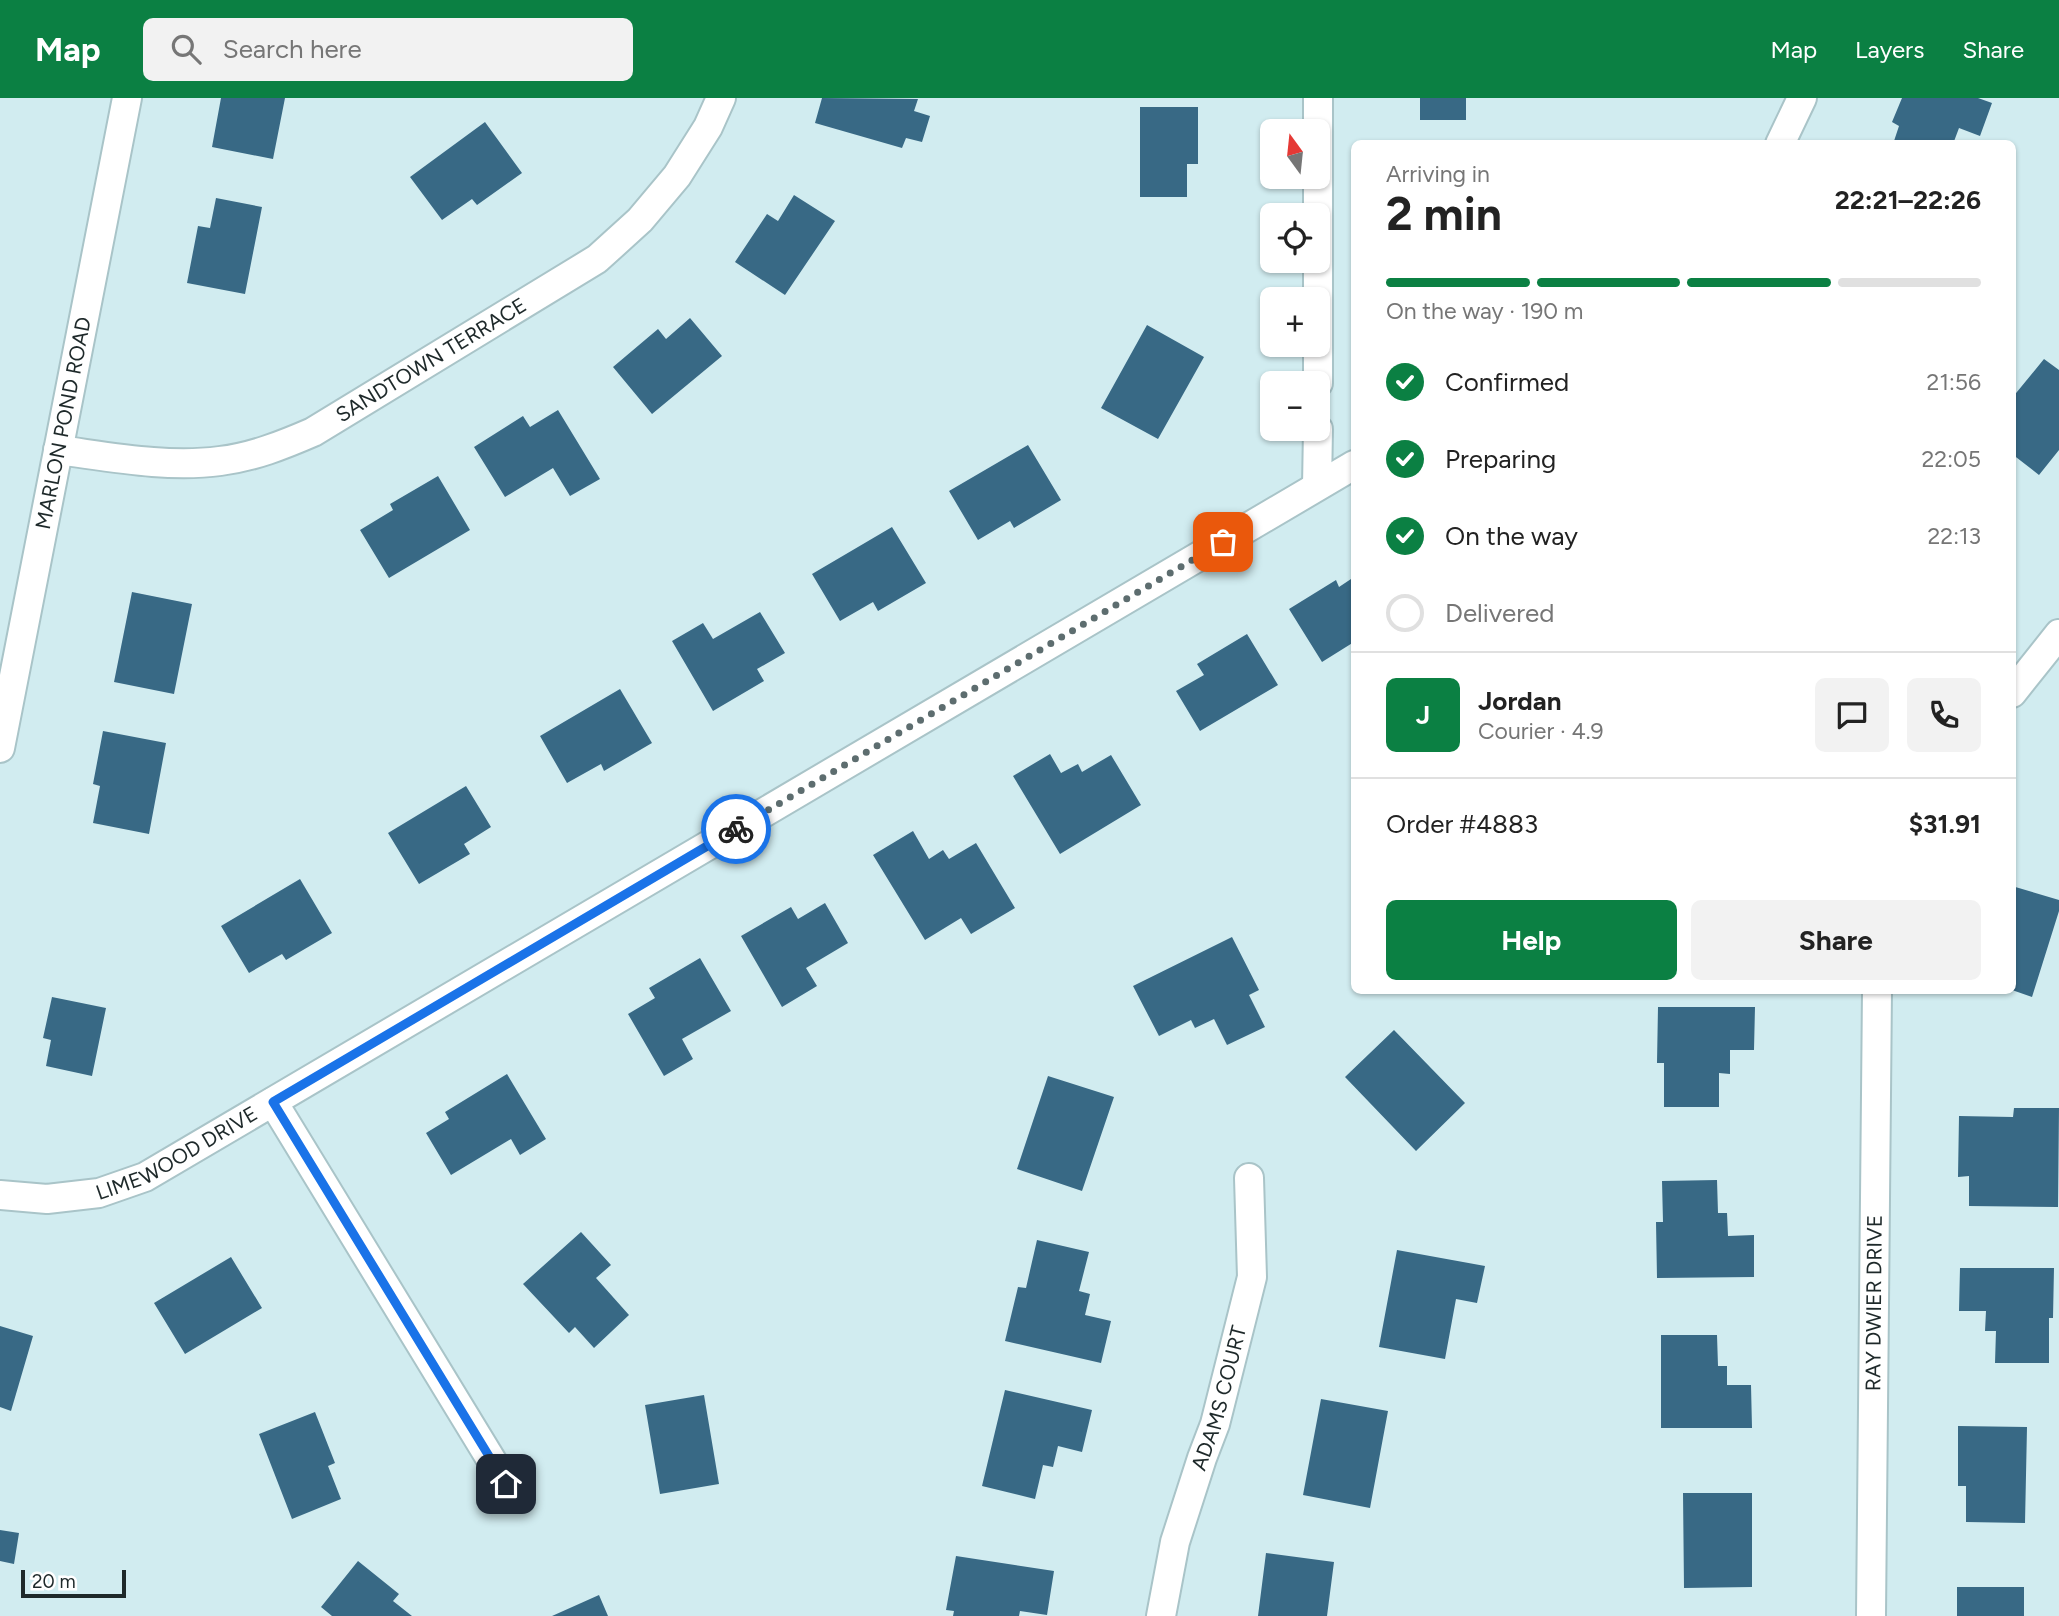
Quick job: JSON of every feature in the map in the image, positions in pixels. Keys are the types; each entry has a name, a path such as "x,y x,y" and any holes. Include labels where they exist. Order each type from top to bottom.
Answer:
{"street":[{"name":"MARLON POND ROAD","path":"0,748 127,98"},
{"name":"SANDTOWN TERRACE","path":"58,450 171,463 220,461 268,451 313,432 597,259 640,220 677,176 708,127 721,98"},
{"path":"1318,98 1318,371"},
{"path":"1782,140 1802,98"},
{"path":"1317,486 1318,441"},
{"name":"LIMEWOOD DRIVE","path":"0,1195 47,1199 99,1193 145,1177 1351,466"},
{"path":"2016,688 2059,634"},
{"name":"RAY DWIER DRIVE","path":"1871,1616 1877,994"},
{"path":"273,1102 506,1484"},
{"name":"ADAMS COURT","path":"1160,1616 1175,1542 1215,1424 1252,1277 1249,1178"}],"building":[{"path":"221,98 285,98 273,159 212,147"},
{"path":"822,98 918,99 914,111 930,116 922,142 906,138 902,148 815,123"},
{"path":"1420,98 1466,98 1466,120 1420,120"},
{"path":"1902,98 1978,98 1992,103 1980,136 1959,128 1954,140 1894,140 1899,126 1892,122"},
{"path":"1140,107 1198,107 1198,164 1187,164 1187,197 1140,197"},
{"path":"485,122 522,173 477,205 472,199 442,220 410,177"},
{"path":"794,195 835,221 785,295 735,262 767,214 778,221"},
{"path":"216,198 262,207 245,294 187,283 198,226 210,228"},
{"path":"690,318 722,356 652,414 613,367 658,329 666,339"},
{"path":"1147,325 1204,357 1158,439 1101,408"},
{"path":"2044,359 2059,370 2059,450 2039,475 2016,457 2016,393"},
{"path":"558,410 600,479 570,496 553,468 505,497 474,447 523,416 530,427"},
{"path":"1028,445 1061,500 1014,528 1010,521 978,540 949,491"},
{"path":"438,476 470,530 389,578 360,530 393,510 390,504"},
{"path":"892,527 926,583 878,611 873,602 840,621 812,574"},
{"path":"1351,579 1351,644 1322,662 1289,609 1336,580 1339,587"},
{"path":"132,592 192,604 174,694 114,682"},
{"path":"760,612 785,653 757,669 764,681 713,711 672,641 703,623 713,639"},
{"path":"1247,634 1278,685 1200,731 1176,691 1204,675 1197,664"},
{"path":"620,689 652,743 604,771 601,764 567,783 540,736"},
{"path":"103,731 166,743 149,834 93,823 100,786 93,784"},
{"path":"1050,754 1061,773 1078,764 1082,772 1111,755 1141,805 1060,854 1013,776"},
{"path":"466,786 491,827 464,844 470,854 419,884 388,833"},
{"path":"913,831 929,859 943,850 949,859 976,843 1015,908 971,934 961,918 925,940 873,855"},
{"path":"300,879 332,933 286,960 282,954 249,973 221,926"},
{"path":"2016,887 2059,900 2059,911 2032,997 2016,991"},
{"path":"825,903 848,943 806,968 817,986 782,1007 741,936 791,907 798,919"},
{"path":"1232,937 1259,990 1249,995 1265,1027 1227,1045 1214,1019 1195,1028 1191,1020 1159,1036 1133,986"},
{"path":"700,958 731,1011 682,1039 693,1059 664,1076 628,1014 655,998 649,988"},
{"path":"52,997 106,1008 92,1076 46,1066 51,1040 43,1038"},
{"path":"1658,1007 1755,1007 1754,1050 1730,1050 1730,1074 1719,1073 1719,1107 1664,1107 1664,1063 1657,1063"},
{"path":"1394,1030 1465,1103 1416,1151 1345,1077"},
{"path":"507,1074 546,1139 520,1155 511,1139 451,1175 426,1133 449,1119 445,1112"},
{"path":"1048,1076 1114,1097 1082,1191 1017,1169"},
{"path":"2014,1108 2059,1108 2058,1207 1969,1206 1969,1176 1958,1177 1959,1116 2013,1117"},
{"path":"1717,1180 1718,1213 1727,1213 1728,1236 1754,1235 1754,1277 1657,1278 1656,1222 1663,1222 1662,1181"},
{"path":"581,1232 611,1265 596,1278 629,1315 594,1348 575,1327 569,1333 523,1284"},
{"path":"1037,1240 1089,1252 1079,1291 1090,1294 1085,1315 1111,1321 1101,1363 1005,1341 1018,1287 1026,1288"},
{"path":"1397,1250 1485,1266 1477,1303 1456,1299 1445,1359 1379,1347"},
{"path":"231,1257 262,1308 185,1354 154,1303"},
{"path":"1960,1268 2054,1268 2053,1318 2049,1318 2049,1363 1995,1363 1996,1331 1985,1331 1986,1311 1959,1311"},
{"path":"0,1326 33,1336 11,1411 0,1407"},
{"path":"1661,1335 1717,1335 1718,1366 1727,1366 1727,1385 1751,1385 1752,1428 1661,1428"},
{"path":"1005,1390 1092,1410 1082,1452 1058,1446 1053,1467 1043,1465 1035,1499 982,1486"},
{"path":"704,1395 719,1484 660,1494 645,1405"},
{"path":"1321,1399 1388,1411 1370,1508 1303,1495"},
{"path":"315,1412 335,1463 328,1466 341,1499 292,1519 259,1434"},
{"path":"1958,1426 2027,1427 2025,1523 1966,1522 1966,1486 1958,1486"},
{"path":"1683,1493 1752,1493 1752,1587 1684,1588"},
{"path":"0,1530 19,1533 14,1564 0,1561"},
{"path":"1266,1553 1334,1562 1327,1616 1258,1616"},
{"path":"956,1556 1054,1571 1047,1615 1020,1611 1019,1616 953,1616 954,1611 946,1610"},
{"path":"358,1561 399,1594 393,1601 412,1616 332,1616 321,1607"},
{"path":"1957,1587 2024,1587 2024,1616 1957,1616"},
{"path":"599,1595 608,1616 552,1616"}],"way so far":[{"path":"736,829 1223,542"}],"route":[{"path":"506,1484 273,1102 736,829"}]}
